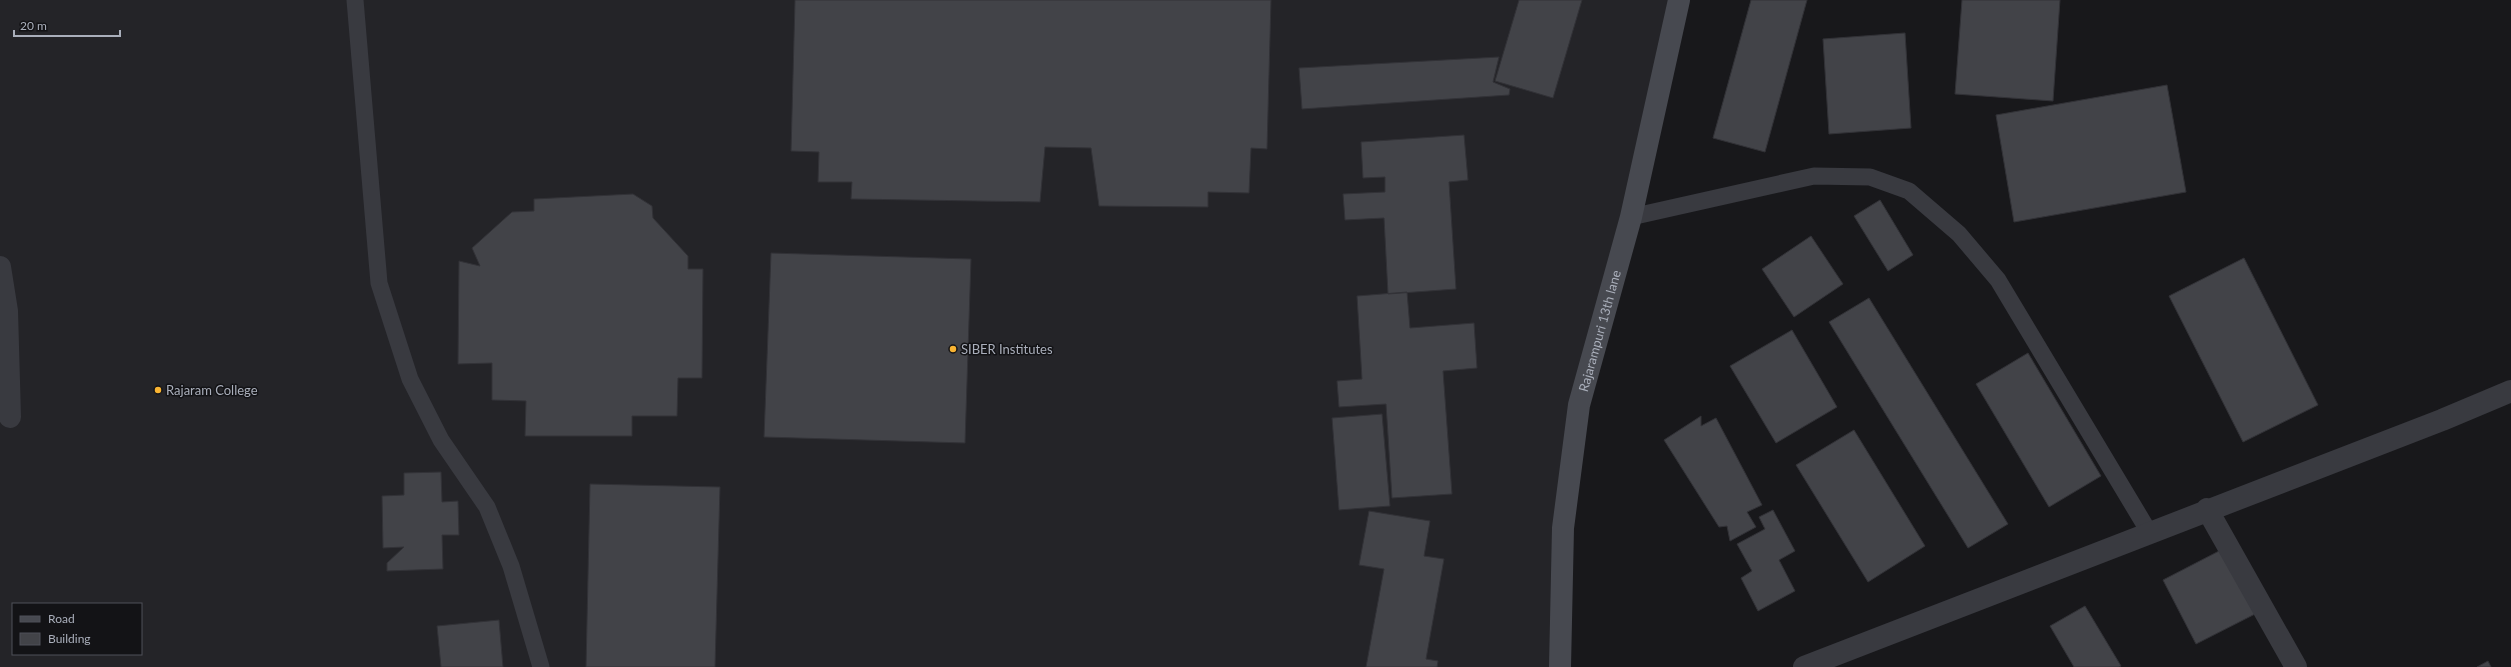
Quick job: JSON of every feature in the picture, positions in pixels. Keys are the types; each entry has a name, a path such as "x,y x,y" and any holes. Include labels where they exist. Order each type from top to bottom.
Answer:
{"street":[{"name":"Rajarampuri 13th lane","path":"1560,667 1563,528 1579,405 1631,217 1679,0"},
{"path":"0,266 7,311 10,417"},
{"path":"1804,667 2207,509 2442,420 2511,391"},
{"path":"2207,509 2296,667"}],"lane":[{"path":"355,0 379,283 410,379 441,440 487,507 511,566 541,667"},
{"path":"1631,217 1814,176 1870,177 1909,191 1959,234 1998,280 2149,532"}],"shaded area":[{"name":"SIBER Institutes","path":"0,0 1679,0 1579,405 1560,667 0,667"}],"building":[{"path":"795,0 1271,0 1267,149 1251,148 1249,193 1208,192 1208,207 1099,206 1091,148 1045,147 1040,202 851,199 852,182 818,182 819,152 791,151"},
{"path":"1519,0 1582,0 1553,98 1495,81"},
{"path":"1751,0 1807,0 1765,152 1713,138"},
{"path":"1962,0 2060,0 2053,101 1955,94"},
{"path":"1905,33 1911,128 1829,134 1823,39"},
{"path":"1499,57 1493,82 1510,89 1509,95 1302,109 1299,68"},
{"path":"2167,85 2186,192 2014,222 1996,115"},
{"path":"1464,135 1468,180 1449,182 1456,289 1388,294 1384,218 1345,220 1343,194 1385,192 1385,177 1363,178 1361,142"},
{"path":"633,194 652,206 653,218 688,256 688,269 703,269 702,378 678,378 677,416 632,416 632,436 525,436 526,401 492,400 492,363 458,364 459,261 480,266 472,248 512,212 534,211 534,199"},
{"path":"1880,200 1913,255 1888,271 1854,216"},
{"path":"1811,236 1843,284 1794,317 1762,269"},
{"path":"771,253 971,259 965,443 764,437"},
{"path":"2244,258 2318,405 2243,442 2169,296"},
{"path":"1407,292 1410,328 1474,323 1477,368 1443,371 1452,494 1392,498 1386,404 1339,407 1337,381 1362,379 1357,296"},
{"path":"1869,298 2008,524 1968,548 1829,322"},
{"path":"1792,330 1837,407 1776,443 1730,366"},
{"path":"2028,353 2101,476 2049,507 1976,384"},
{"path":"1382,414 1390,506 1339,510 1332,418"},
{"path":"1701,416 1701,426 1716,418 1762,505 1747,512 1756,527 1730,541 1727,526 1719,527 1664,440"},
{"path":"1854,430 1925,546 1868,582 1796,465"},
{"path":"441,472 442,502 458,501 459,535 442,535 443,569 387,571 387,563 404,547 383,548 382,496 404,495 404,473"},
{"path":"590,484 720,487 715,667 586,667"},
{"path":"1773,510 1795,551 1779,560 1795,591 1758,611 1741,578 1752,571 1737,544 1765,529 1759,517"},
{"path":"1369,511 1430,521 1424,556 1444,559 1426,659 1438,661 1437,667 1366,667 1384,569 1359,565"},
{"path":"2221,550 2255,614 2196,644 2163,580"},
{"path":"2085,606 2121,666 2074,667 2050,626"},
{"path":"499,620 503,667 441,667 437,626"},
{"path":"2488,661 2491,667 2477,667"}],"place":[{"name":"SIBER Institutes","path":"953,349"},
{"name":"Rajaram College","path":"158,390"}]}
